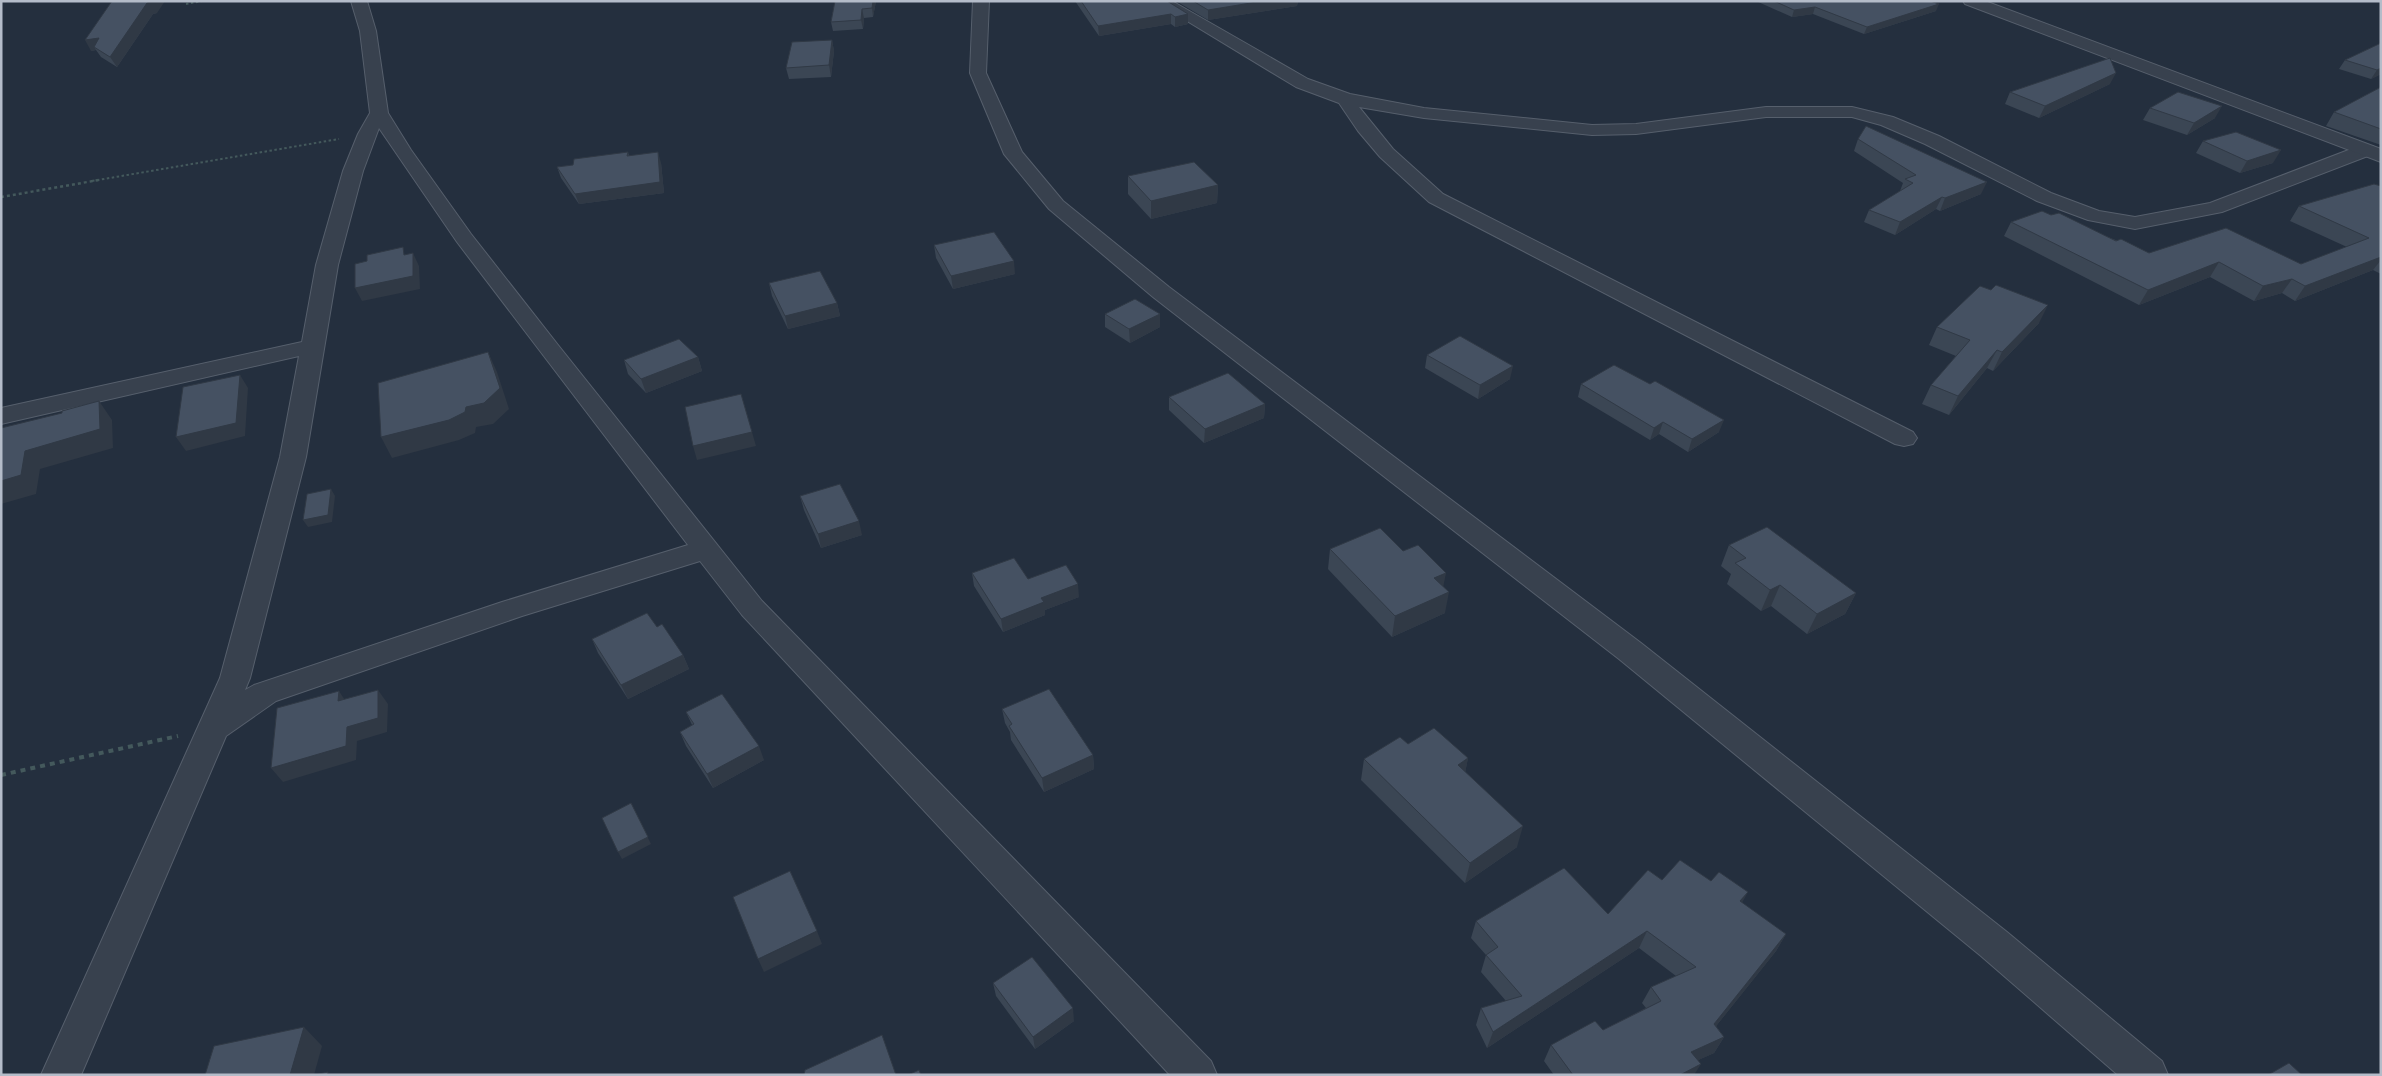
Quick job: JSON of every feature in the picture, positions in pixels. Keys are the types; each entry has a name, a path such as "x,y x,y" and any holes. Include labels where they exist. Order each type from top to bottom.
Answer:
{"street":[{"path":"61,1075 235,678 288,476 327,265 353,171 373,123 368,31 359,1"},
{"path":"981,1 978,73 1013,154 1056,205 1161,292 1630,651 1994,944 2148,1075"},
{"path":"1160,1 1302,83 1346,99 1424,113 1592,130 1636,129 1766,112 1852,112 1888,121 1932,140 2044,197 2095,216 2135,223 2215,208 2374,153"},
{"path":"1971,1 2374,153"},
{"path":"1346,99 1356,118 1409,177 1436,198 1904,438"},
{"path":"373,123 402,151 464,238 752,608 1197,1075"},
{"path":"1,416 313,346"},
{"path":"213,728 265,693 512,609 706,549"}],"path":[{"path":"186,4 202,1"},
{"path":"1,197 147,173 373,123"},
{"path":"1,775 213,728"}],"building":[{"path":"112,1 152,1 147,3 110,57 94,47 99,38 85,40"},
{"path":"835,1 873,1 872,8 862,9 861,20 831,22"},
{"path":"1081,1 1167,1 1188,14 1175,17 1171,14 1098,26"},
{"path":"1193,1 1263,1 1208,10"},
{"path":"1774,1 1930,1 1939,4 1867,27 1815,7 1794,10"},
{"path":"832,40 829,65 786,68 792,42"},
{"path":"2381,43 2381,68 2377,70 2345,60"},
{"path":"2110,58 2116,73 2045,106 2010,92"},
{"path":"2381,87 2381,129 2334,112"},
{"path":"2178,92 2222,106 2194,123 2150,108"},
{"path":"1866,126 1987,182 1945,198 1942,197 1900,222 1869,210 1913,183 1905,179 1916,175 1858,139"},
{"path":"2236,132 2281,150 2247,161 2203,141"},
{"path":"628,152 627,156 658,152 660,182 575,194 557,167 573,165 574,159"},
{"path":"1194,162 1218,185 1151,201 1128,176"},
{"path":"2374,184 2381,186 2381,257 2305,286 2292,279 2263,286 2219,262 2148,290 2011,222 2042,211 2051,215 2059,213 2116,241 2121,239 2149,253 2226,228 2301,264 2369,238 2299,206"},
{"path":"994,232 1014,261 951,276 934,245"},
{"path":"403,247 404,255 413,253 413,276 355,288 355,264 367,261 367,255"},
{"path":"820,271 837,303 785,316 769,283"},
{"path":"1996,285 2048,305 2002,352 1997,350 1958,396 1931,385 1970,340 1937,327 1980,286 1991,290"},
{"path":"1135,299 1160,314 1129,329 1105,314"},
{"path":"1460,336 1513,366 1480,385 1427,355"},
{"path":"679,339 698,357 641,379 624,360"},
{"path":"488,352 500,388 484,403 466,407 465,412 449,420 381,437 378,383"},
{"path":"1614,365 1650,384 1655,381 1724,420 1692,439 1663,422 1654,428 1581,384"},
{"path":"1228,373 1265,404 1205,429 1169,397"},
{"path":"240,375 236,423 176,437 183,387"},
{"path":"741,394 752,432 693,446 685,407"},
{"path":"99,401 100,429 25,451 21,475 1,481 1,428 62,413 62,411"},
{"path":"840,484 859,521 818,534 800,496"},
{"path":"331,489 328,515 303,520 307,494"},
{"path":"1767,527 1856,593 1817,614 1780,585 1770,590 1735,563 1746,558 1729,545"},
{"path":"1380,528 1403,551 1418,545 1446,573 1434,578 1449,592 1395,616 1330,549"},
{"path":"1014,558 1028,579 1066,565 1078,584 1041,598 1044,602 1001,619 972,573"},
{"path":"647,613 657,627 662,624 683,655 621,685 592,639"},
{"path":"1049,689 1093,755 1042,778 1009,726 1012,724 1002,709"},
{"path":"378,690 378,718 347,727 346,746 271,768 277,708 339,691 338,701"},
{"path":"722,694 759,746 707,774 680,732 694,724 686,712"},
{"path":"1434,728 1468,758 1458,765 1523,826 1470,863 1364,759 1400,737 1408,744"},
{"path":"631,803 648,837 618,852 602,818"},
{"path":"1680,860 1711,881 1719,872 1748,892 1740,901 1786,934 1714,1024 1724,1037 1691,1052 1701,1064 1680,1075 1573,1075 1551,1045 1595,1021 1603,1030 1661,1001 1651,987 1696,967 1647,931 1493,1032 1481,1008 1522,996 1486,955 1498,947 1476,921 1564,868 1608,914 1648,870 1662,880"},
{"path":"790,871 817,931 758,959 733,897"},
{"path":"1032,957 1073,1008 1033,1037 993,983"},
{"path":"304,1027 290,1075 205,1075 214,1046"},
{"path":"882,1035 896,1075 804,1075 805,1070"},
{"path":"2289,1063 2302,1075 2268,1075"},
{"path":"919,1070 921,1075 908,1075"},
{"path":"328,1072 327,1075 314,1075"}]}
